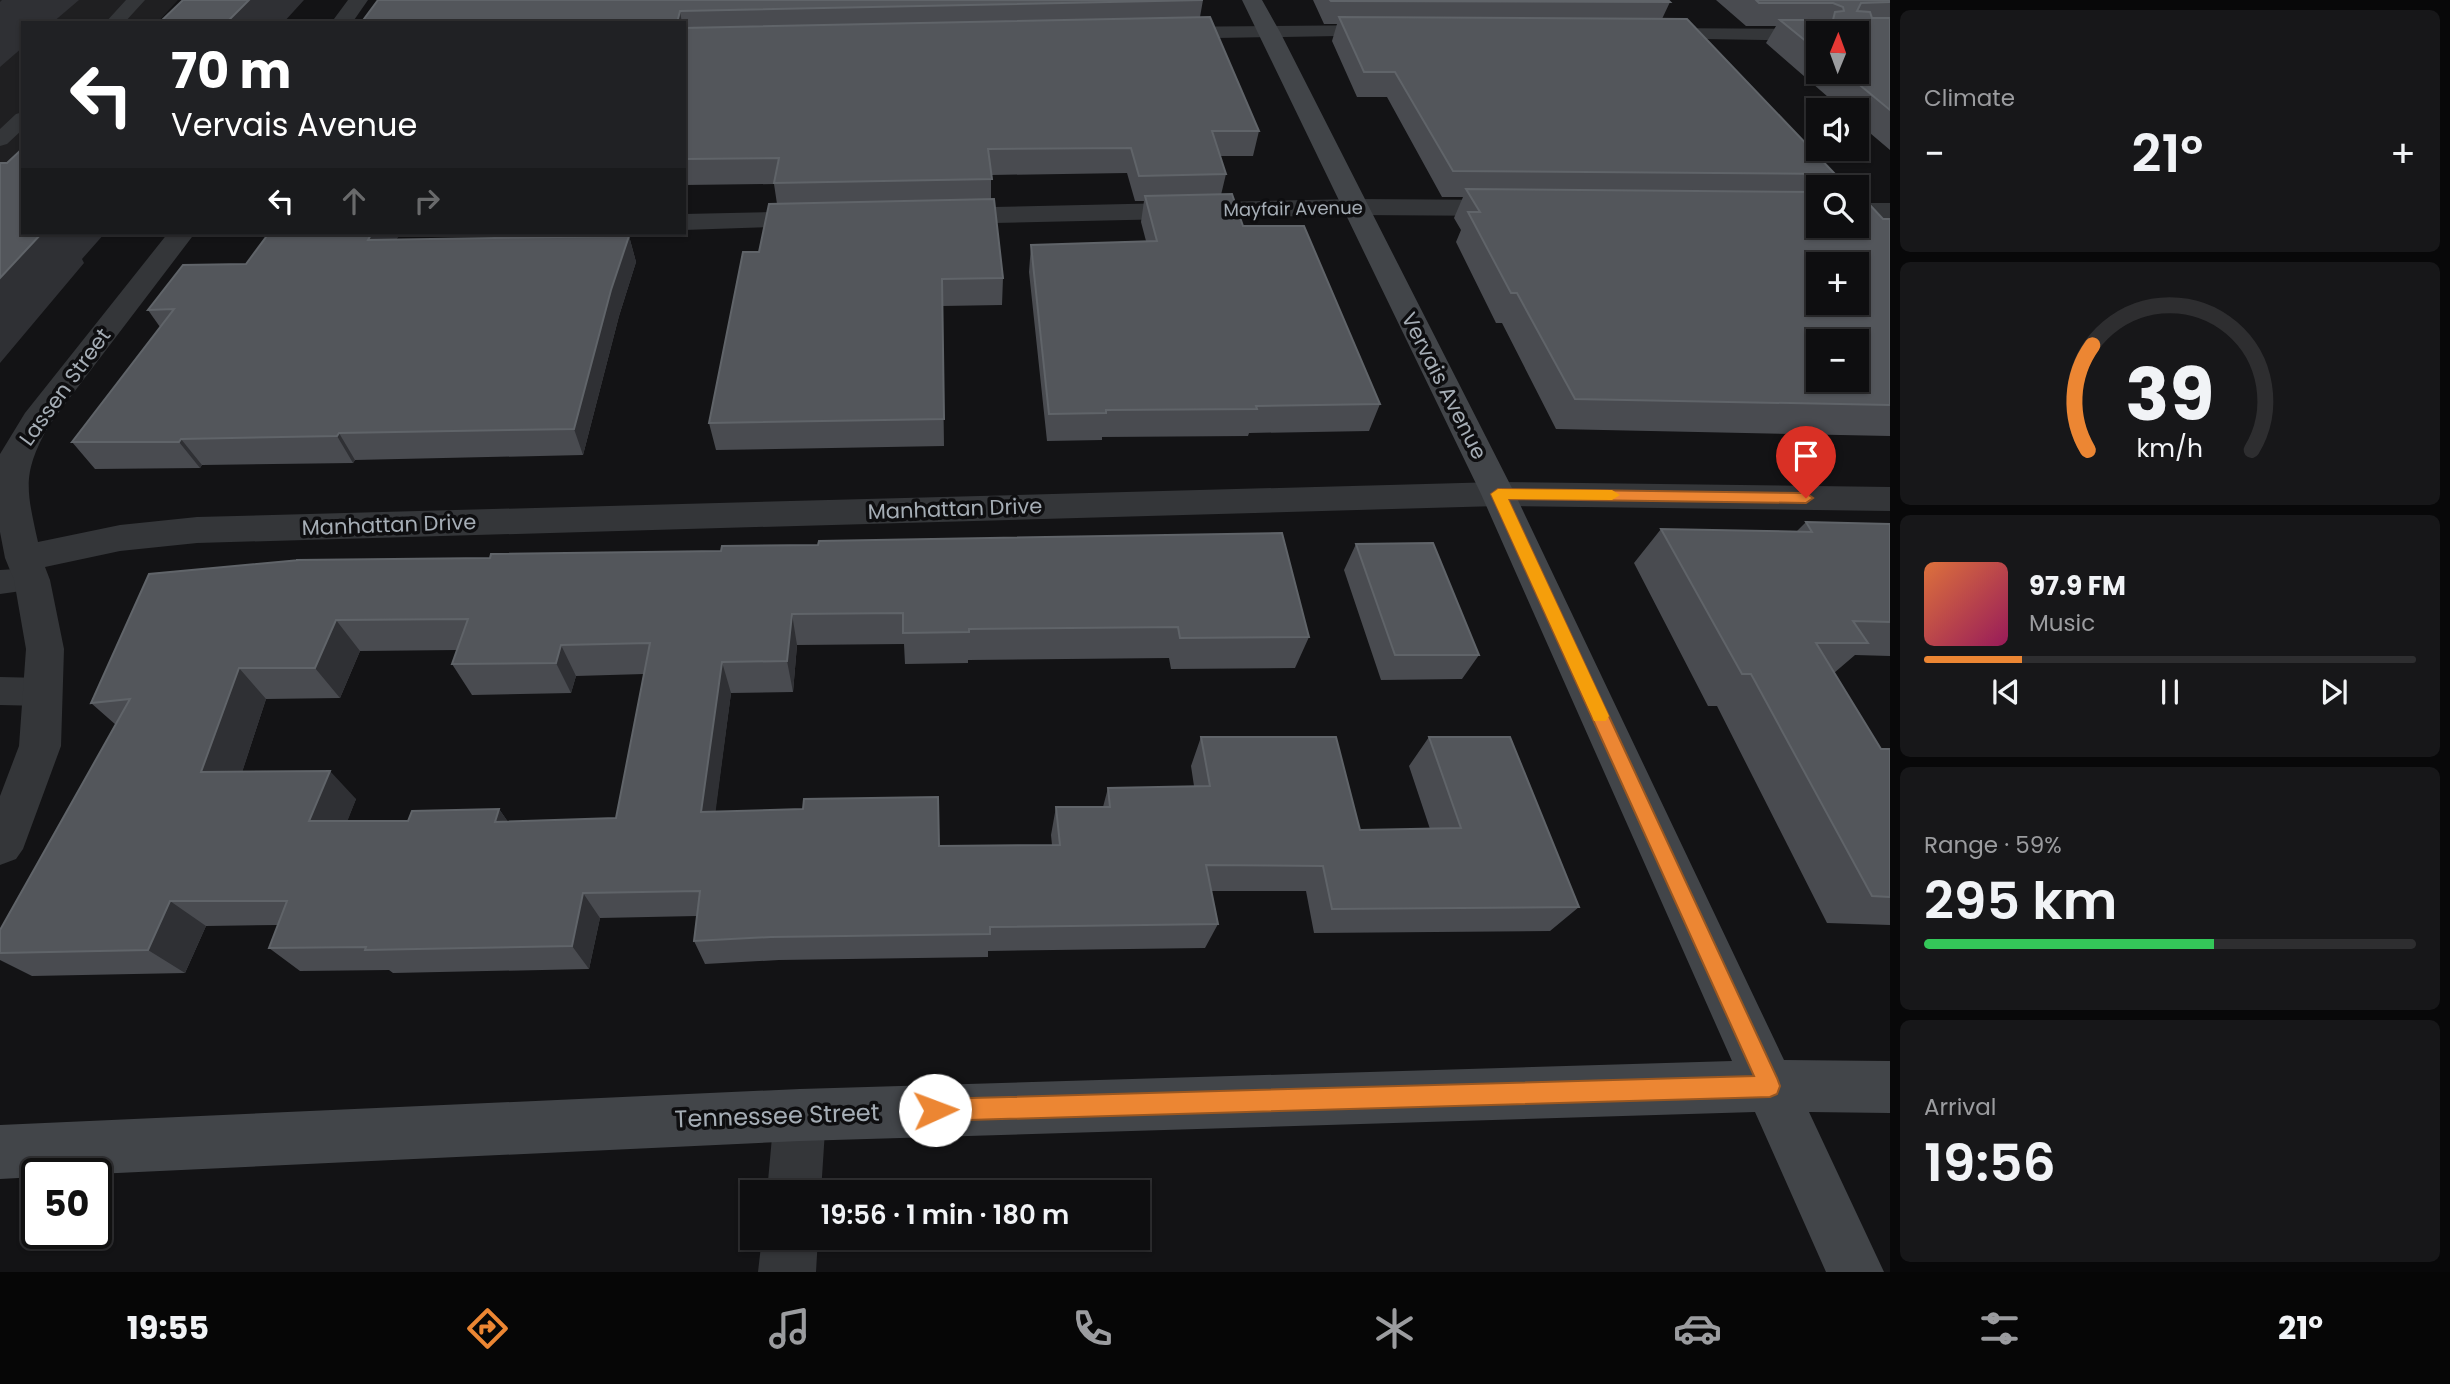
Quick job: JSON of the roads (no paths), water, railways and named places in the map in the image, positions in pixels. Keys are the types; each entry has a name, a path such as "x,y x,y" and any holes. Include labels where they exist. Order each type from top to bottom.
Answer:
{"street":[{"path":"342,21 358,0"},
{"name":"Vervais Avenue","path":"1252,0 1498,494 1855,1272"},
{"path":"1142,33 1410,31"},
{"path":"1629,33 1806,35"},
{"name":"Mayfair Avenue","path":"922,217 1355,207 1532,208"},
{"path":"1869,211 1890,211"},
{"path":"686,222 838,219"},
{"name":"Lassen Street","path":"0,845 7,835 40,746 45,649 18,573 10,493 16,455 36,420 180,235"},
{"name":"Manhattan Drive","path":"18,573 120,538 197,530 1498,494 1890,499"},
{"name":"Tennessee Street","path":"0,1152 800,1115 1770,1086 1890,1087"},
{"path":"795,1180 800,1115"},
{"path":"787,1272 789,1250"}],"lane":[{"path":"116,21 136,0"},
{"path":"0,109 21,108"},
{"path":"0,140 21,120"},
{"path":"0,691 43,692"}]}
